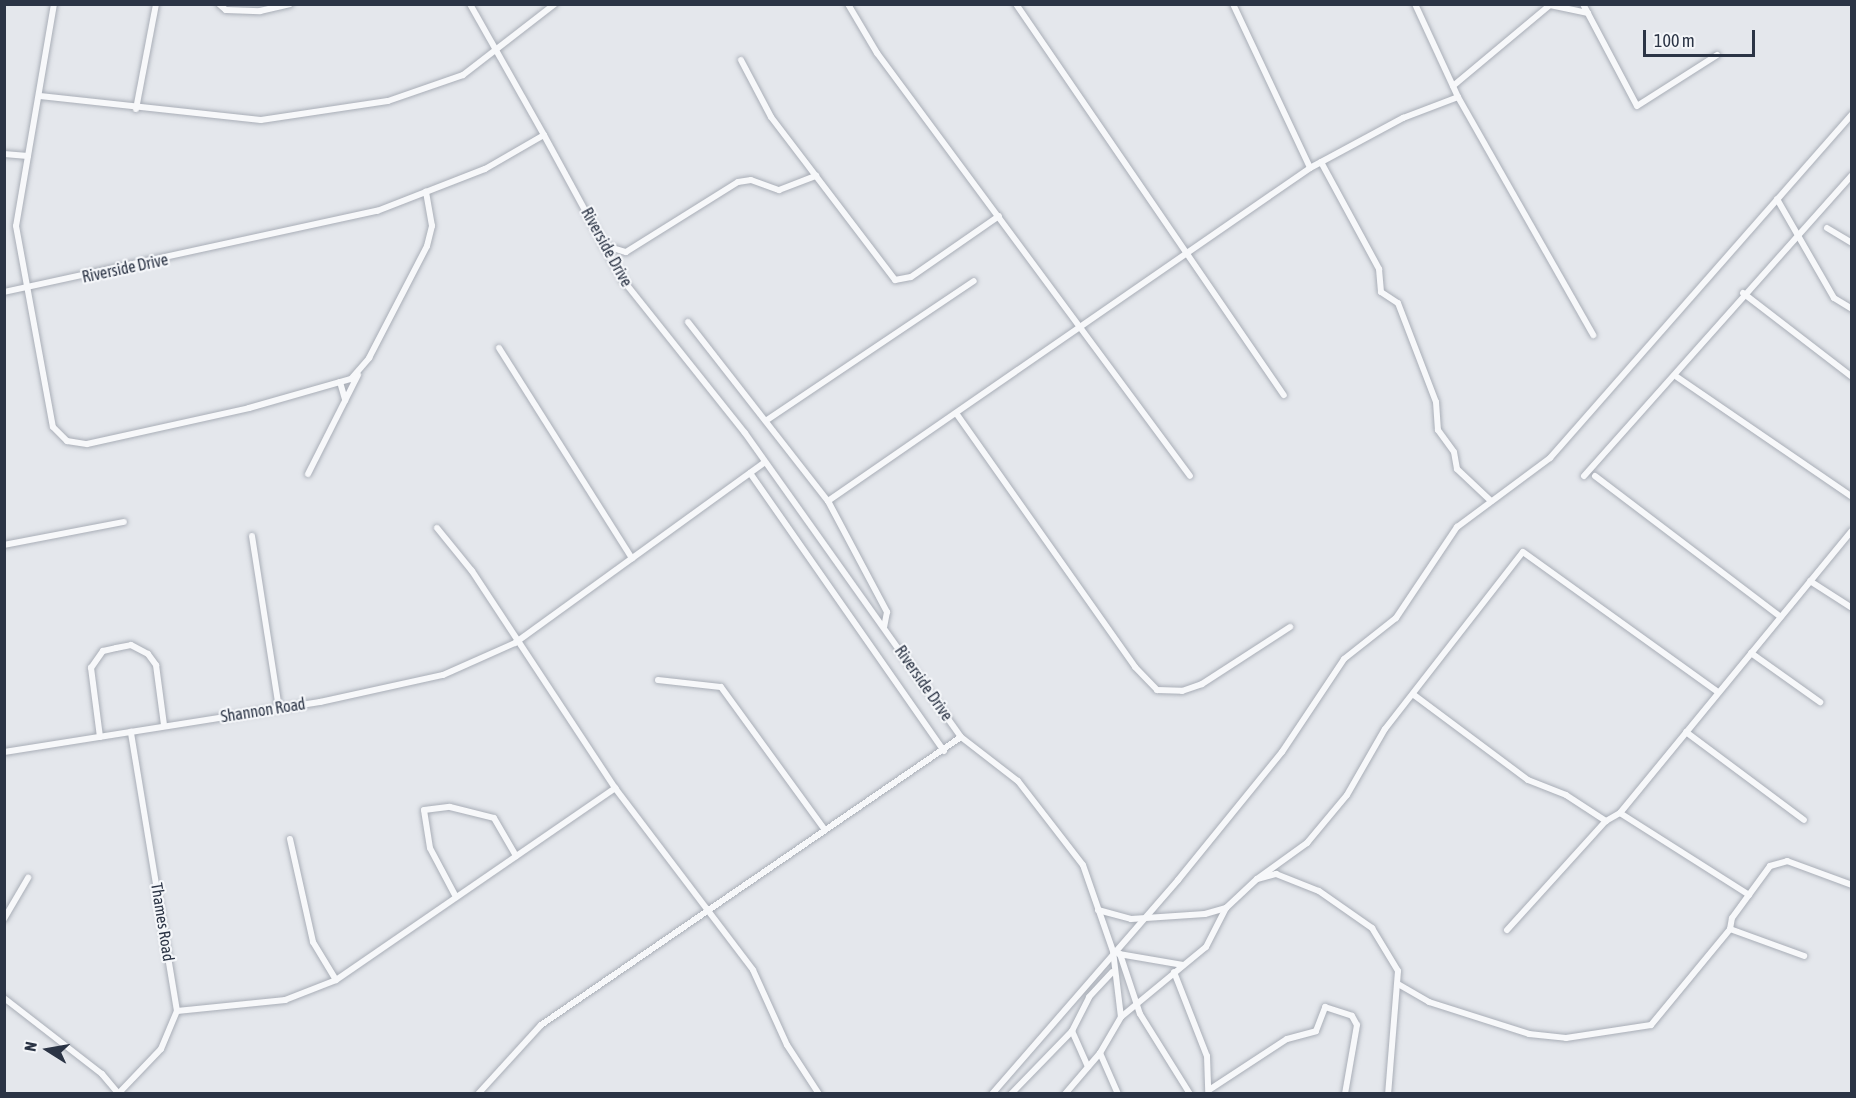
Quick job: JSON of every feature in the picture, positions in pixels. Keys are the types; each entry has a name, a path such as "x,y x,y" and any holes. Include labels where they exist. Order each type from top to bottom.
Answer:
{"street":[{"path":"54,4 16,226 24,288 53,427 67,441 87,444 339,382 360,372"},
{"path":"136,109 156,4"},
{"path":"219,4 226,10 260,11 290,4"},
{"name":"Riverside Drive","path":"470,4 622,280 700,372 885,627 961,738 706,909 541,1025 478,1094"},
{"path":"39,96 136,109 261,120 337,110 432,90 470,70 494,48 555,4"},
{"path":"848,4 877,53 1190,476"},
{"path":"1016,4 1189,251 1284,394"},
{"path":"1233,4 1310,168"},
{"path":"1415,4 1458,97 1593,335"},
{"path":"1583,4 1638,106 1716,55"},
{"path":"1453,86 1550,5 1588,14"},
{"path":"741,60 771,117 895,280 910,278 999,216"},
{"path":"828,501 956,413 1079,324 1310,168 1403,118 1458,97"},
{"path":"992,1094 1147,918 1282,752 1344,659 1396,618 1457,527 1550,458 1851,114"},
{"name":"Riverside Drive","path":"4,292 262,239 426,192 485,169 544,135"},
{"path":"4,154 28,156"},
{"path":"1321,162 1379,269 1381,292 1398,303 1436,402 1438,430 1454,452 1457,469 1491,501"},
{"path":"1584,476 1642,407 1677,377 1743,293 1851,175"},
{"path":"603,246 626,252 738,182 751,180 779,190 816,176"},
{"path":"308,474 427,246 432,226 426,192"},
{"path":"1777,199 1834,298 1851,309"},
{"path":"1827,228 1851,243"},
{"path":"767,420 974,281"},
{"path":"1743,293 1851,377"},
{"path":"688,322 767,420 828,501 887,612 885,627"},
{"path":"499,348 632,558"},
{"path":"1677,377 1851,497"},
{"path":"339,382 345,400"},
{"path":"956,413 1135,668 1157,690 1182,691 1202,684 1290,627"},
{"name":"Shannon Road","path":"4,752 279,708 443,675 515,643 765,463"},
{"path":"750,473 944,751"},
{"path":"1595,476 1781,617"},
{"path":"4,544 124,522"},
{"path":"437,528 472,571 515,643 615,788 753,970 787,1045 819,1094"},
{"path":"1507,930 1606,821 1620,813 1851,531"},
{"path":"252,536 279,708"},
{"path":"1065,1094 1100,1053 1121,1017 1214,938 1226,908 1257,879 1307,843 1363,771 1384,729 1414,696 1467,618 1523,552 1718,692"},
{"path":"1810,581 1851,608"},
{"path":"100,737 91,668 103,651 116,648 141,648 156,665 164,725"},
{"path":"1750,653 1820,702"},
{"path":"658,680 721,687 824,830"},
{"path":"1414,696 1528,780 1566,795 1606,821"},
{"name":"Thames Road","path":"131,732 177,1011"},
{"path":"1686,732 1804,820"},
{"path":"961,738 1007,769 1028,792 1083,865 1098,910 1137,1005 1190,1094"},
{"path":"4,998 60,1038 119,1093 161,1049 177,1011 285,1000 336,980 615,788"},
{"path":"456,897 430,848 424,810 450,807 494,818 516,856"},
{"path":"1620,813 1749,895"},
{"path":"290,838 312,942 336,980"},
{"path":"1398,984 1429,1002 1528,1034 1566,1038 1640,1029 1661,1017 1730,929 1749,895 1770,866 1787,861 1851,885"},
{"path":"1257,879 1284,875 1345,908 1383,942 1398,971 1388,1094"},
{"path":"4,919 28,878"},
{"path":"1098,910 1115,918 1147,918 1226,908"},
{"path":"1730,929 1804,957"},
{"path":"1116,954 1183,965"},
{"path":"1116,954 1112,972 1121,1017"},
{"path":"1011,1094 1072,1031 1089,997 1112,972"},
{"path":"1174,972 1207,1056 1208,1092"},
{"path":"1208,1092 1287,1039 1316,1031 1325,1007 1352,1016 1357,1026 1345,1094"},
{"path":"1072,1031 1088,1067"},
{"path":"1100,1053 1118,1094"}]}
